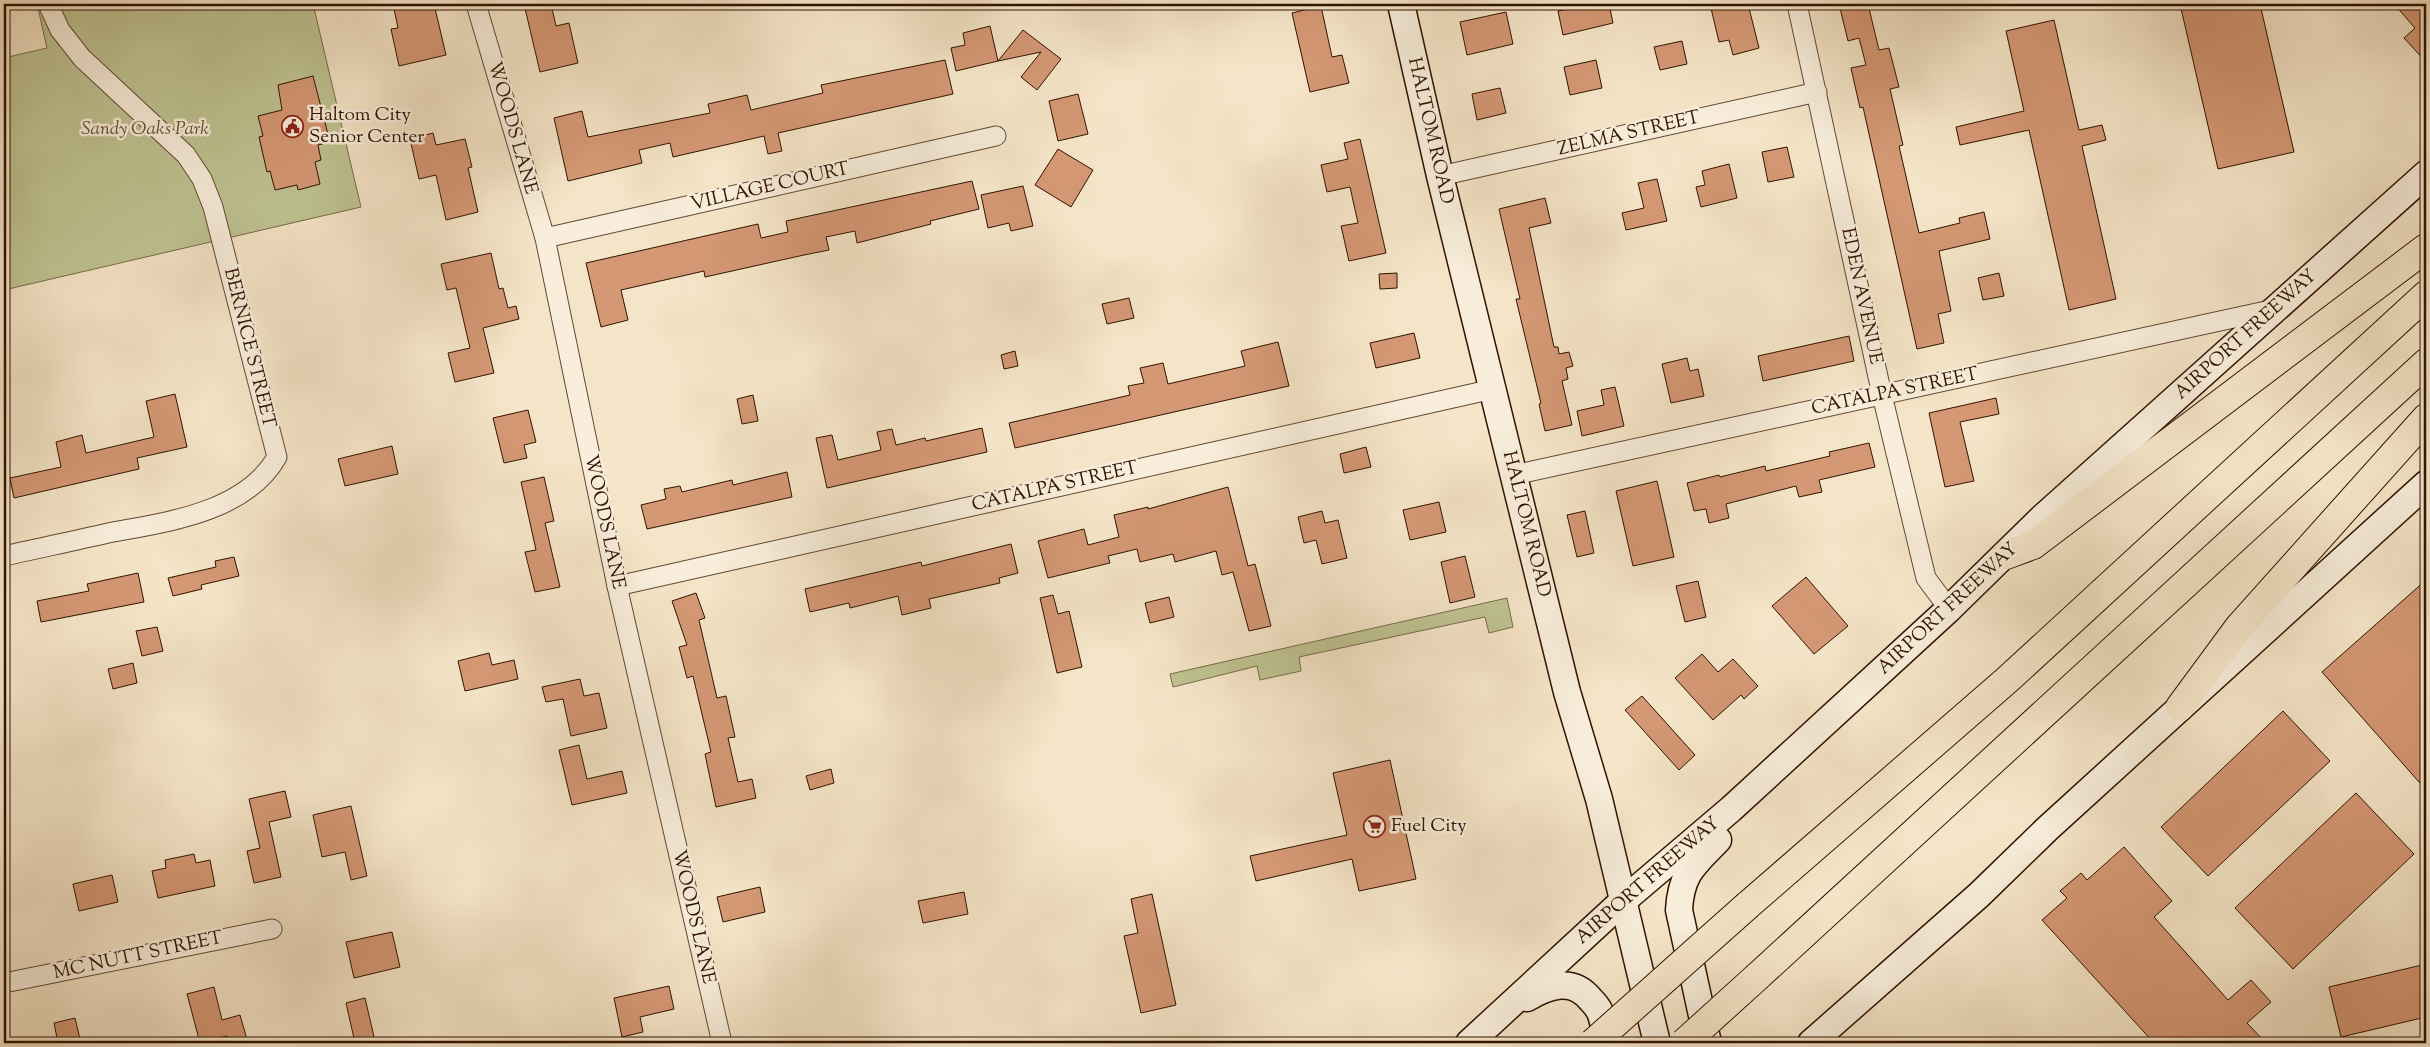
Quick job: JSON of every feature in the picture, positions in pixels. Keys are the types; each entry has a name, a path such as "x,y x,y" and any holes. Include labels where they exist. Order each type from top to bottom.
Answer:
{"highway":[{"path":"2006,555 2033,545 2426,248"},
{"path":"1593,1043 1748,905 2007,680 2426,294"},
{"path":"1684,1043 2426,363"},
{"path":"2180,707 2239,627 2426,418"}],"main road":[{"name":"HALTOM ROAD","path":"1401,4 1440,176 1567,692 1599,798 1657,1043"},
{"name":"AIRPORT FREEWAY","path":"1469,1043 1624,900 1731,809 1949,609 2042,518 2426,174"},
{"path":"1811,1043 1979,895 2047,829 2426,484"},
{"path":"1708,1043 1679,910 1680,892 1685,876 1694,863 1718,840 1731,809"},
{"path":"1503,1012 1542,989 1565,984 1575,986 1586,993 1600,1011 1607,1043"}],"street":[{"name":"BERNICE STREET","path":"4,556 181,518 214,507 253,485 270,470 277,457 213,207 202,179 186,155 82,58 60,30 48,4"},
{"name":"WOODS LANE","path":"476,4 545,238 617,586 722,1043"},
{"name":"EDEN AVENUE","path":"1797,4 1882,395 1926,578 1949,609"},
{"name":"ZELMA STREET","path":"1440,176 1817,92"},
{"name":"VILLAGE COURT","path":"545,238 996,136"},
{"name":"CATALPA STREET","path":"1514,475 2275,309"},
{"name":"CATALPA STREET","path":"617,586 1493,389"},
{"name":"MC NUTT STREET","path":"4,983 272,928"}],"green space":[{"name":"Sandy Oaks Park","path":"37,4 313,4 361,207 4,290 4,58 47,48"},
{"path":"1507,598 1513,627 1489,633 1485,617 1299,657 1301,671 1260,680 1257,666 1173,687 1170,674"}],"building":[{"path":"393,4 434,4 446,55 399,66 391,29 398,28"},
{"path":"524,4 551,4 556,26 569,23 578,63 540,72"},
{"path":"1589,4 1609,4 1613,23 1563,35 1558,11"},
{"path":"1710,4 1748,4 1759,48 1733,55 1729,40 1719,42"},
{"path":"1839,4 1868,4 1879,50 1889,48 1899,87 1890,89 1903,145 1899,146 1919,233 1960,223 1959,218 1984,212 1990,239 1939,251 1951,311 1938,314 1944,343 1917,349 1863,107 1860,108 1851,68 1866,65 1859,38 1848,41"},
{"path":"2180,4 2260,4 2294,152 2218,169"},
{"path":"2394,4 2426,4 2426,62 2404,38 2415,28"},
{"path":"1321,6 1332,57 1342,55 1349,83 1310,92 1292,13"},
{"path":"1506,12 1513,44 1467,55 1460,22"},
{"path":"2054,20 2079,130 2102,125 2106,140 2082,146 2116,299 2069,310 2029,130 1960,145 1956,127 2024,111 2006,31"},
{"path":"990,26 998,61 956,71 951,48 965,45 963,33"},
{"path":"1023,30 1061,59 1037,90 1021,77 1041,52 998,61"},
{"path":"1682,41 1687,64 1660,70 1654,47"},
{"path":"945,60 953,94 778,133 782,151 768,154 764,136 673,157 670,143 639,150 642,163 568,181 554,118 582,111 588,137 710,113 708,104 747,95 751,110 823,93 821,85"},
{"path":"1596,60 1602,88 1570,95 1564,67"},
{"name":"Haltom City Senior Center","path":"313,76 330,142 318,145 321,160 315,162 320,184 298,190 297,185 275,190 270,171 267,172 259,137 263,136 258,116 282,110 278,85"},
{"path":"1500,88 1506,113 1477,120 1472,94"},
{"path":"1078,94 1088,134 1058,141 1049,101"},
{"path":"433,133 436,145 465,139 472,167 468,168 478,212 446,220 436,175 419,179 410,139"},
{"path":"1360,139 1386,253 1349,261 1341,226 1358,223 1350,187 1327,192 1321,165 1348,159 1344,143"},
{"path":"1787,147 1794,177 1768,182 1762,152"},
{"path":"1058,149 1093,170 1071,207 1035,185"},
{"path":"1729,164 1737,198 1701,207 1696,187 1705,185 1702,171"},
{"path":"1657,179 1667,221 1626,230 1622,213 1644,208 1638,183"},
{"path":"972,181 979,209 930,221 931,224 857,243 855,231 826,237 829,250 705,277 704,271 621,290 628,320 601,327 586,263 758,224 761,238 788,232 786,221"},
{"path":"1023,186 1033,226 1011,231 1009,223 988,228 981,195"},
{"path":"1545,198 1551,223 1529,228 1554,347 1558,347 1559,354 1569,352 1573,366 1566,368 1568,379 1562,381 1572,425 1545,431 1539,404 1541,403 1516,299 1520,299 1499,209"},
{"path":"491,253 499,289 503,288 508,308 516,306 519,319 483,328 494,373 455,382 448,353 470,348 456,288 447,290 441,264"},
{"path":"1397,273 1397,288 1380,289 1379,274"},
{"path":"1999,273 2004,296 1983,300 1978,278"},
{"path":"1129,298 1134,318 1107,324 1102,304"},
{"path":"1414,333 1420,358 1376,368 1370,343"},
{"path":"1849,336 1854,361 1763,381 1758,356"},
{"path":"1278,342 1289,386 1015,448 1009,423 1130,395 1128,386 1144,383 1140,368 1163,363 1168,384 1245,366 1241,351"},
{"path":"1015,351 1018,366 1004,369 1001,355"},
{"path":"1687,358 1690,371 1698,369 1704,396 1671,403 1662,364"},
{"path":"1615,387 1624,426 1582,436 1577,411 1604,405 1601,390"},
{"path":"175,394 187,447 137,458 139,469 14,498 10,478 61,467 56,442 82,435 86,453 154,437 146,401"},
{"path":"753,395 758,421 742,424 737,399"},
{"path":"1996,398 1999,414 1960,422 1974,481 1945,487 1929,413"},
{"path":"528,410 536,442 524,445 527,458 504,463 493,418"},
{"path":"982,428 987,452 827,488 816,438 832,435 838,460 881,450 877,432 892,429 896,445 925,438 926,441"},
{"path":"1869,443 1875,467 1819,480 1822,492 1799,497 1796,486 1726,504 1729,518 1709,523 1706,509 1694,511 1687,483 1765,466 1766,471 1830,456 1829,452"},
{"path":"392,446 398,474 345,486 338,459"},
{"path":"1366,447 1371,467 1344,473 1340,454"},
{"path":"787,472 792,497 647,529 641,505 666,499 664,489 680,486 682,492 732,480 733,485"},
{"path":"544,477 554,521 545,523 560,587 535,592 525,552 536,550 521,482"},
{"path":"1657,481 1674,557 1633,566 1616,491"},
{"path":"1228,487 1248,566 1255,564 1271,626 1249,631 1233,572 1222,575 1216,551 1175,562 1173,554 1140,562 1137,549 1108,556 1110,563 1048,578 1038,541 1084,529 1088,545 1119,537 1114,515 1148,507 1148,509"},
{"path":"1439,502 1446,532 1410,540 1403,510"},
{"path":"1322,511 1325,523 1338,520 1347,558 1322,564 1316,540 1304,543 1298,517"},
{"path":"1585,511 1594,553 1577,557 1567,515"},
{"path":"1011,544 1018,573 999,578 1000,583 929,599 931,608 902,615 898,596 850,608 849,603 810,612 805,589 921,562 922,566"},
{"path":"1465,556 1475,597 1450,603 1441,562"},
{"path":"234,557 239,576 201,585 202,589 173,596 168,578 216,567 215,561"},
{"path":"138,573 144,602 41,622 37,601 89,591 87,584"},
{"path":"1806,577 1848,626 1814,654 1772,606"},
{"path":"2426,580 2426,790 2322,672"},
{"path":"1698,581 1706,617 1685,622 1676,586"},
{"path":"696,593 705,618 699,620 717,698 726,696 735,737 728,738 738,782 752,779 756,798 716,807 705,754 711,752 693,676 687,678 679,647 687,645 672,601"},
{"path":"1053,595 1058,614 1069,611 1082,667 1057,673 1040,598"},
{"path":"1169,597 1174,617 1150,623 1145,603"},
{"path":"157,627 163,651 142,656 136,631"},
{"path":"489,653 492,665 514,660 518,679 465,691 458,661"},
{"path":"1702,654 1718,672 1733,659 1758,686 1744,699 1741,695 1713,720 1675,678"},
{"path":"133,663 137,683 113,689 108,669"},
{"path":"580,679 584,696 599,693 607,728 571,736 563,699 546,702 542,687"},
{"path":"1642,696 1695,755 1679,770 1625,710"},
{"path":"2283,711 2330,761 2208,876 2161,827"},
{"path":"579,745 587,779 622,771 627,793 572,805 559,750"},
{"name":"Fuel City","path":"1390,760 1416,879 1359,891 1352,859 1256,881 1250,856 1347,835 1333,773"},
{"path":"831,769 834,783 810,790 806,776"},
{"path":"285,791 291,817 269,822 281,877 254,883 247,851 260,848 249,799"},
{"path":"2356,793 2414,854 2293,969 2235,908"},
{"path":"351,806 367,876 351,880 345,852 322,857 313,815"},
{"path":"2124,847 2172,901 2154,917 2228,1000 2251,980 2271,1002 2247,1023 2266,1043 2154,1043 2042,920 2067,898 2060,891 2081,873 2087,880"},
{"path":"194,854 196,863 210,860 215,886 158,898 152,871 166,868 165,860"},
{"path":"112,875 118,902 79,911 73,884"},
{"path":"760,887 765,912 723,922 717,897"},
{"path":"964,892 968,914 923,923 918,901"},
{"path":"1152,894 1176,1005 1141,1013 1124,936 1138,933 1131,899"},
{"path":"392,932 400,967 354,978 346,942"},
{"path":"2426,964 2426,1017 2341,1037 2329,987"},
{"path":"669,986 674,1009 640,1017 643,1032 622,1037 614,998"},
{"path":"214,987 222,1020 240,1015 248,1043 229,1043 227,1036 200,1043 187,994"},
{"path":"365,998 375,1041 355,1043 346,1003"},
{"path":"75,1018 81,1043 58,1043 54,1023"}],"place":[{"name":"Haltom City Senior Center","path":"293,126"},
{"name":"Fuel City","path":"1375,826"}]}
